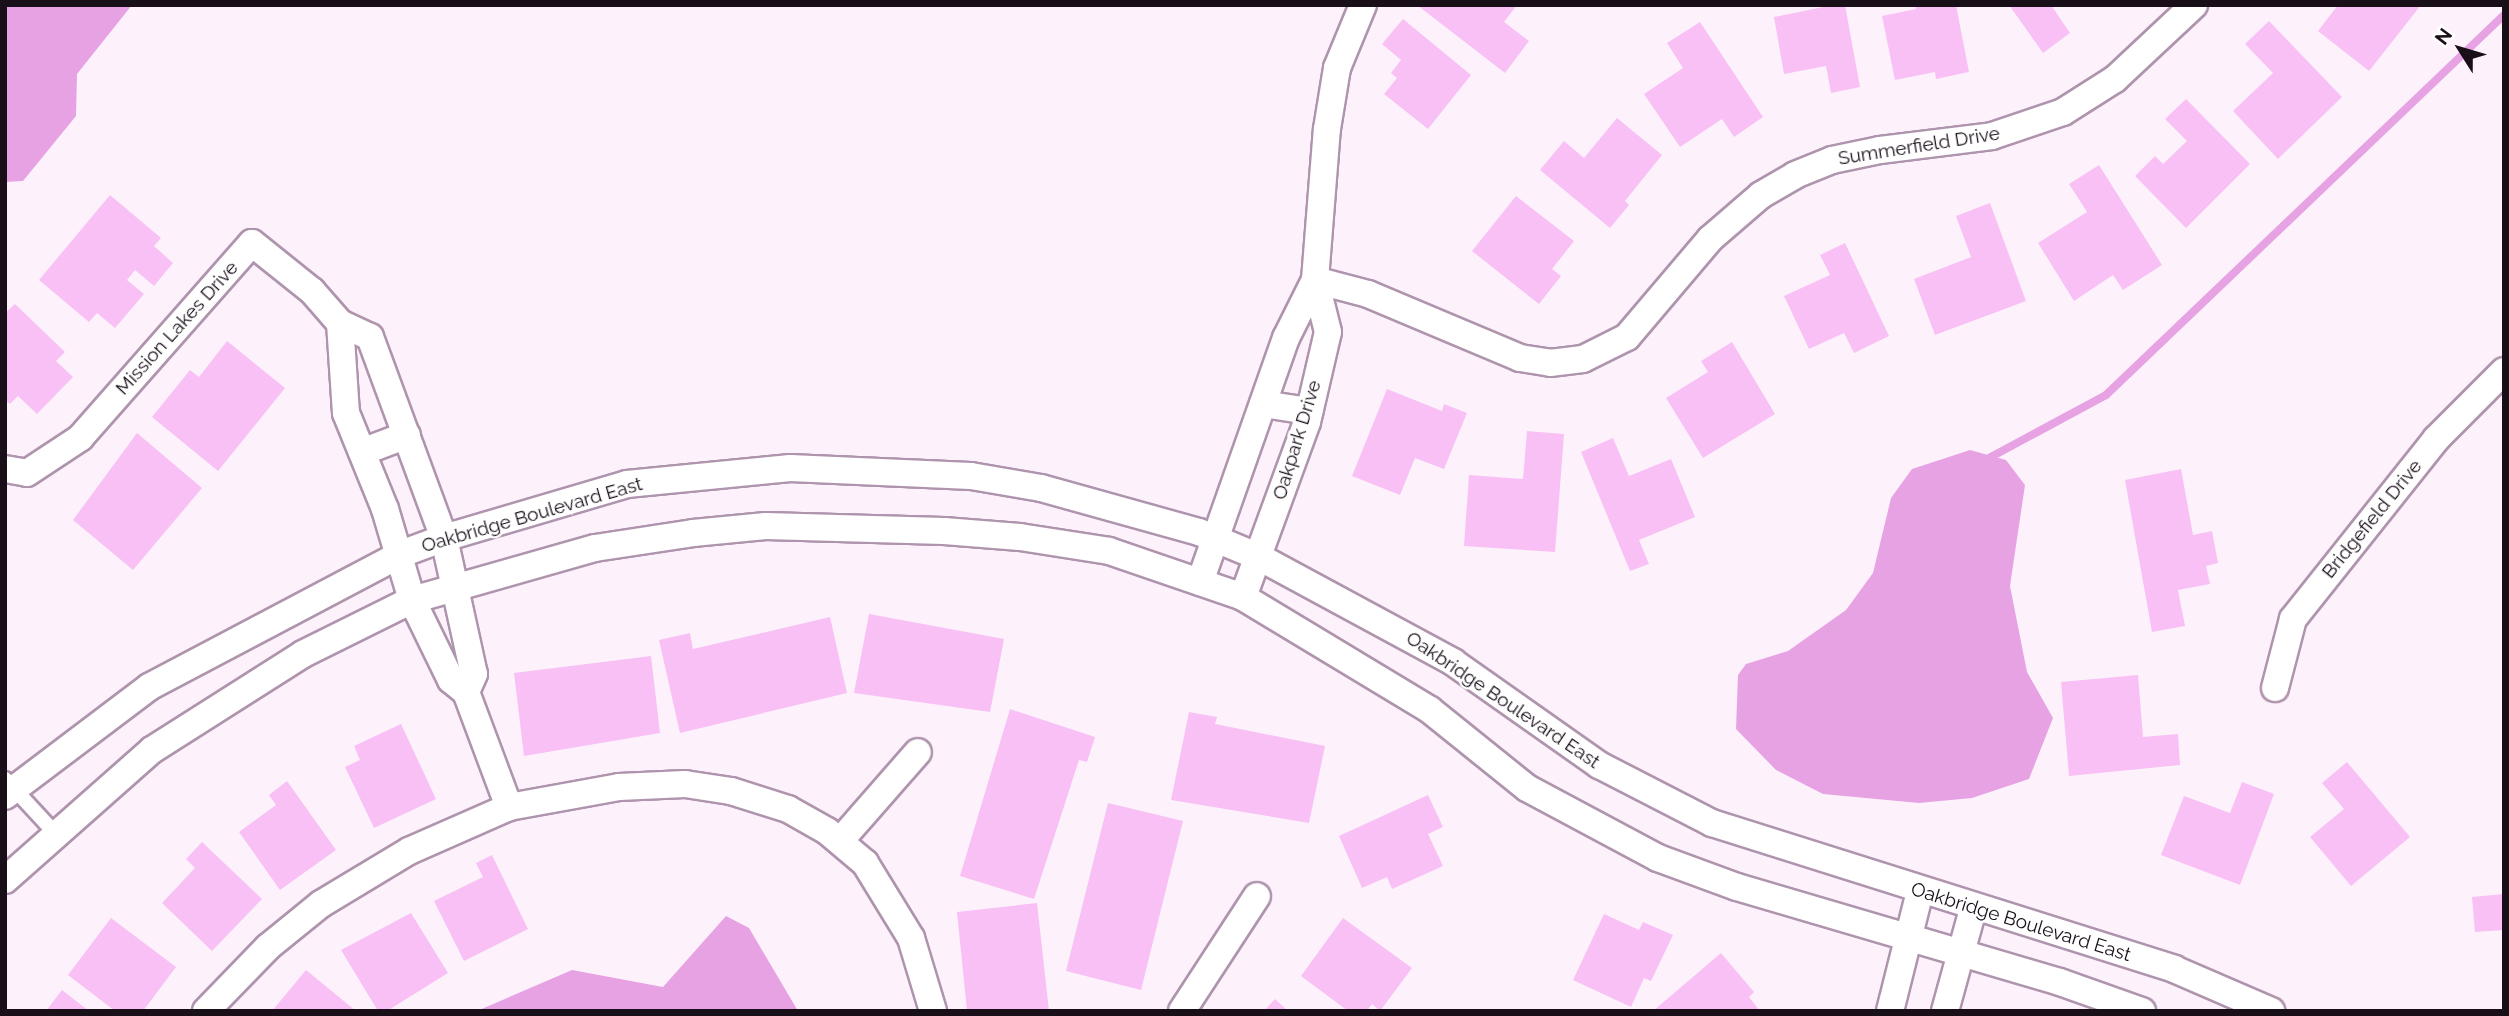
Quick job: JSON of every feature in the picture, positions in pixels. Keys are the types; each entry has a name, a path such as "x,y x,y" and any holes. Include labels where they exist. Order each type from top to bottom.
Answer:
{"street":[{"name":"Oakpark Drive","path":"1243,597 1309,411 1328,332 1315,280 1327,129 1337,68 1363,5"},
{"name":"Summerfield Drive","path":"1315,280 1368,294 1520,358 1550,363 1583,359 1627,337 1710,239 1739,211 1795,175 1832,160 1880,150 1992,136 2063,112 2115,79 2194,5"},
{"name":"Mission Lakes Drive","path":"5,469 27,473 80,438 252,243 312,290 340,323 370,337 444,538 474,674 466,692"},
{"name":"Oakpark Drive","path":"1200,582 1286,338 1315,280"},
{"name":"Mission Lakes Drive","path":"340,323 346,413 401,554 412,600 451,680 466,692 509,807"},
{"name":"Bridgefield Drive","path":"2275,688 2292,619 2437,439 2504,371"},
{"path":"1263,404 1309,411"},
{"path":"362,452 407,435"},
{"name":"Oakbridge Boulevard East","path":"8,787 149,687 401,554 444,538 627,484 790,468 971,476 1041,488 1216,539 1259,557 1453,662 1599,765 1712,823 1973,909 2174,969 2272,1011"},
{"path":"5,880 152,750 225,699 412,600 453,586 596,548 766,526 1020,537 1109,551 1243,597 1430,710 1527,788 1602,832 1698,875 1961,956 2060,982 2142,1011"},
{"path":"840,841 918,752"},
{"path":"206,1011 268,947 321,904 409,851 509,807 619,788 685,784 731,791 788,809 840,841 865,863 888,896 911,938 933,1011"},
{"path":"1890,1011 1920,892"},
{"path":"1182,1011 1257,895"},
{"path":"1945,1011 1973,909"}],"lane":[{"path":"8,787 55,833"}],"shaded area":[{"path":"5,5 132,5 77,74 76,116 23,181 5,182"},
{"path":"1970,450 2006,460 2025,485 2010,586 2027,672 2053,718 2029,779 1972,798 1919,803 1823,794 1776,770 1736,729 1738,675 1746,664 1788,651 1846,610 1873,573 1891,498 1912,469"},
{"path":"726,916 749,928 798,1011 477,1011 572,970 663,987"}],"building":[{"path":"1417,5 1517,5 1504,22 1529,41 1505,73"},
{"path":"1845,5 1860,87 1831,93 1826,66 1784,74 1774,17"},
{"path":"1915,5 1956,5 1969,72 1936,79 1935,72 1895,80 1882,16 1916,9"},
{"path":"2009,5 2051,5 2070,33 2043,53"},
{"path":"2338,5 2421,5 2369,71 2318,31"},
{"path":"1403,19 1471,75 1428,129 1384,94 1397,78 1391,73 1401,60 1382,44"},
{"path":"2269,21 2342,97 2278,159 2233,111 2273,73 2245,44"},
{"path":"1700,22 1763,117 1734,137 1722,119 1680,147 1644,94 1683,68 1667,43"},
{"path":"2186,99 2250,164 2186,228 2135,176 2155,156 2163,164 2187,141 2165,119"},
{"path":"1617,118 1662,155 1625,201 1629,205 1610,228 1540,170 1564,141 1584,158"},
{"path":"2099,165 2162,265 2123,290 2113,275 2074,301 2038,243 2087,212 2069,184"},
{"path":"110,195 161,238 154,246 173,263 154,286 135,270 127,280 144,294 115,328 97,313 89,322 39,280"},
{"path":"1516,196 1574,241 1552,269 1561,276 1539,304 1472,251"},
{"path":"1990,203 2026,301 1935,335 1914,279 1971,257 1956,216"},
{"path":"1845,243 1889,336 1854,353 1844,333 1809,349 1784,296 1830,275 1820,255"},
{"path":"15,304 65,352 56,361 73,377 37,414 18,396 10,404 5,400 5,313"},
{"path":"227,341 285,388 218,471 152,417 190,370 199,377"},
{"path":"1732,342 1775,414 1703,458 1666,398 1708,372 1701,361"},
{"path":"1387,389 1442,411 1444,404 1467,413 1444,469 1415,458 1400,495 1352,476"},
{"path":"1527,431 1564,434 1555,552 1464,546 1469,475 1523,479"},
{"path":"137,433 202,488 133,570 73,520"},
{"path":"1613,438 1629,476 1671,459 1695,517 1639,540 1649,564 1630,571 1581,452"},
{"path":"2181,469 2193,535 2212,531 2218,563 2206,566 2210,584 2178,590 2185,626 2152,632 2125,480"},
{"path":"869,614 1004,639 990,712 854,693"},
{"path":"830,617 847,693 680,733 659,640 690,633 693,649"},
{"path":"651,656 660,733 524,756 514,673"},
{"path":"2138,675 2143,737 2178,734 2180,765 2069,776 2061,682"},
{"path":"1010,709 1095,737 1087,762 1079,760 1034,899 960,876"},
{"path":"1189,712 1217,717 1215,724 1325,746 1309,823 1171,800"},
{"path":"401,724 436,799 374,828 345,767 360,760 354,746"},
{"path":"2347,762 2410,837 2351,886 2310,837 2344,809 2322,783"},
{"path":"287,781 336,850 280,890 239,832 276,805 269,795"},
{"path":"2242,782 2274,794 2240,885 2161,855 2184,796 2230,813"},
{"path":"1428,795 1443,827 1428,834 1443,866 1392,889 1387,877 1362,888 1339,836"},
{"path":"1108,803 1183,821 1141,990 1066,971"},
{"path":"202,842 262,899 212,951 162,903 195,868 186,859"},
{"path":"492,855 528,929 464,961 434,901 483,877 476,863"},
{"path":"2504,894 2504,930 2475,932 2472,897"},
{"path":"1037,903 1049,1011 967,1011 957,912"},
{"path":"411,913 448,973 387,1011 378,1011 341,950"},
{"path":"1604,914 1639,930 1643,922 1673,935 1651,981 1644,978 1631,1007 1573,980"},
{"path":"111,918 176,967 143,1011 115,1011 68,975"},
{"path":"1343,918 1412,968 1380,1011 1372,1004 1367,1011 1348,1011 1301,976"},
{"path":"1721,953 1754,992 1749,997 1760,1011 1653,1011"},
{"path":"306,970 356,1011 272,1011"},
{"path":"62,990 89,1011 46,1011"},
{"path":"1275,999 1288,1011 1264,1011"}],"waterway":[{"path":"1989,458 2106,395 2504,15"}]}
